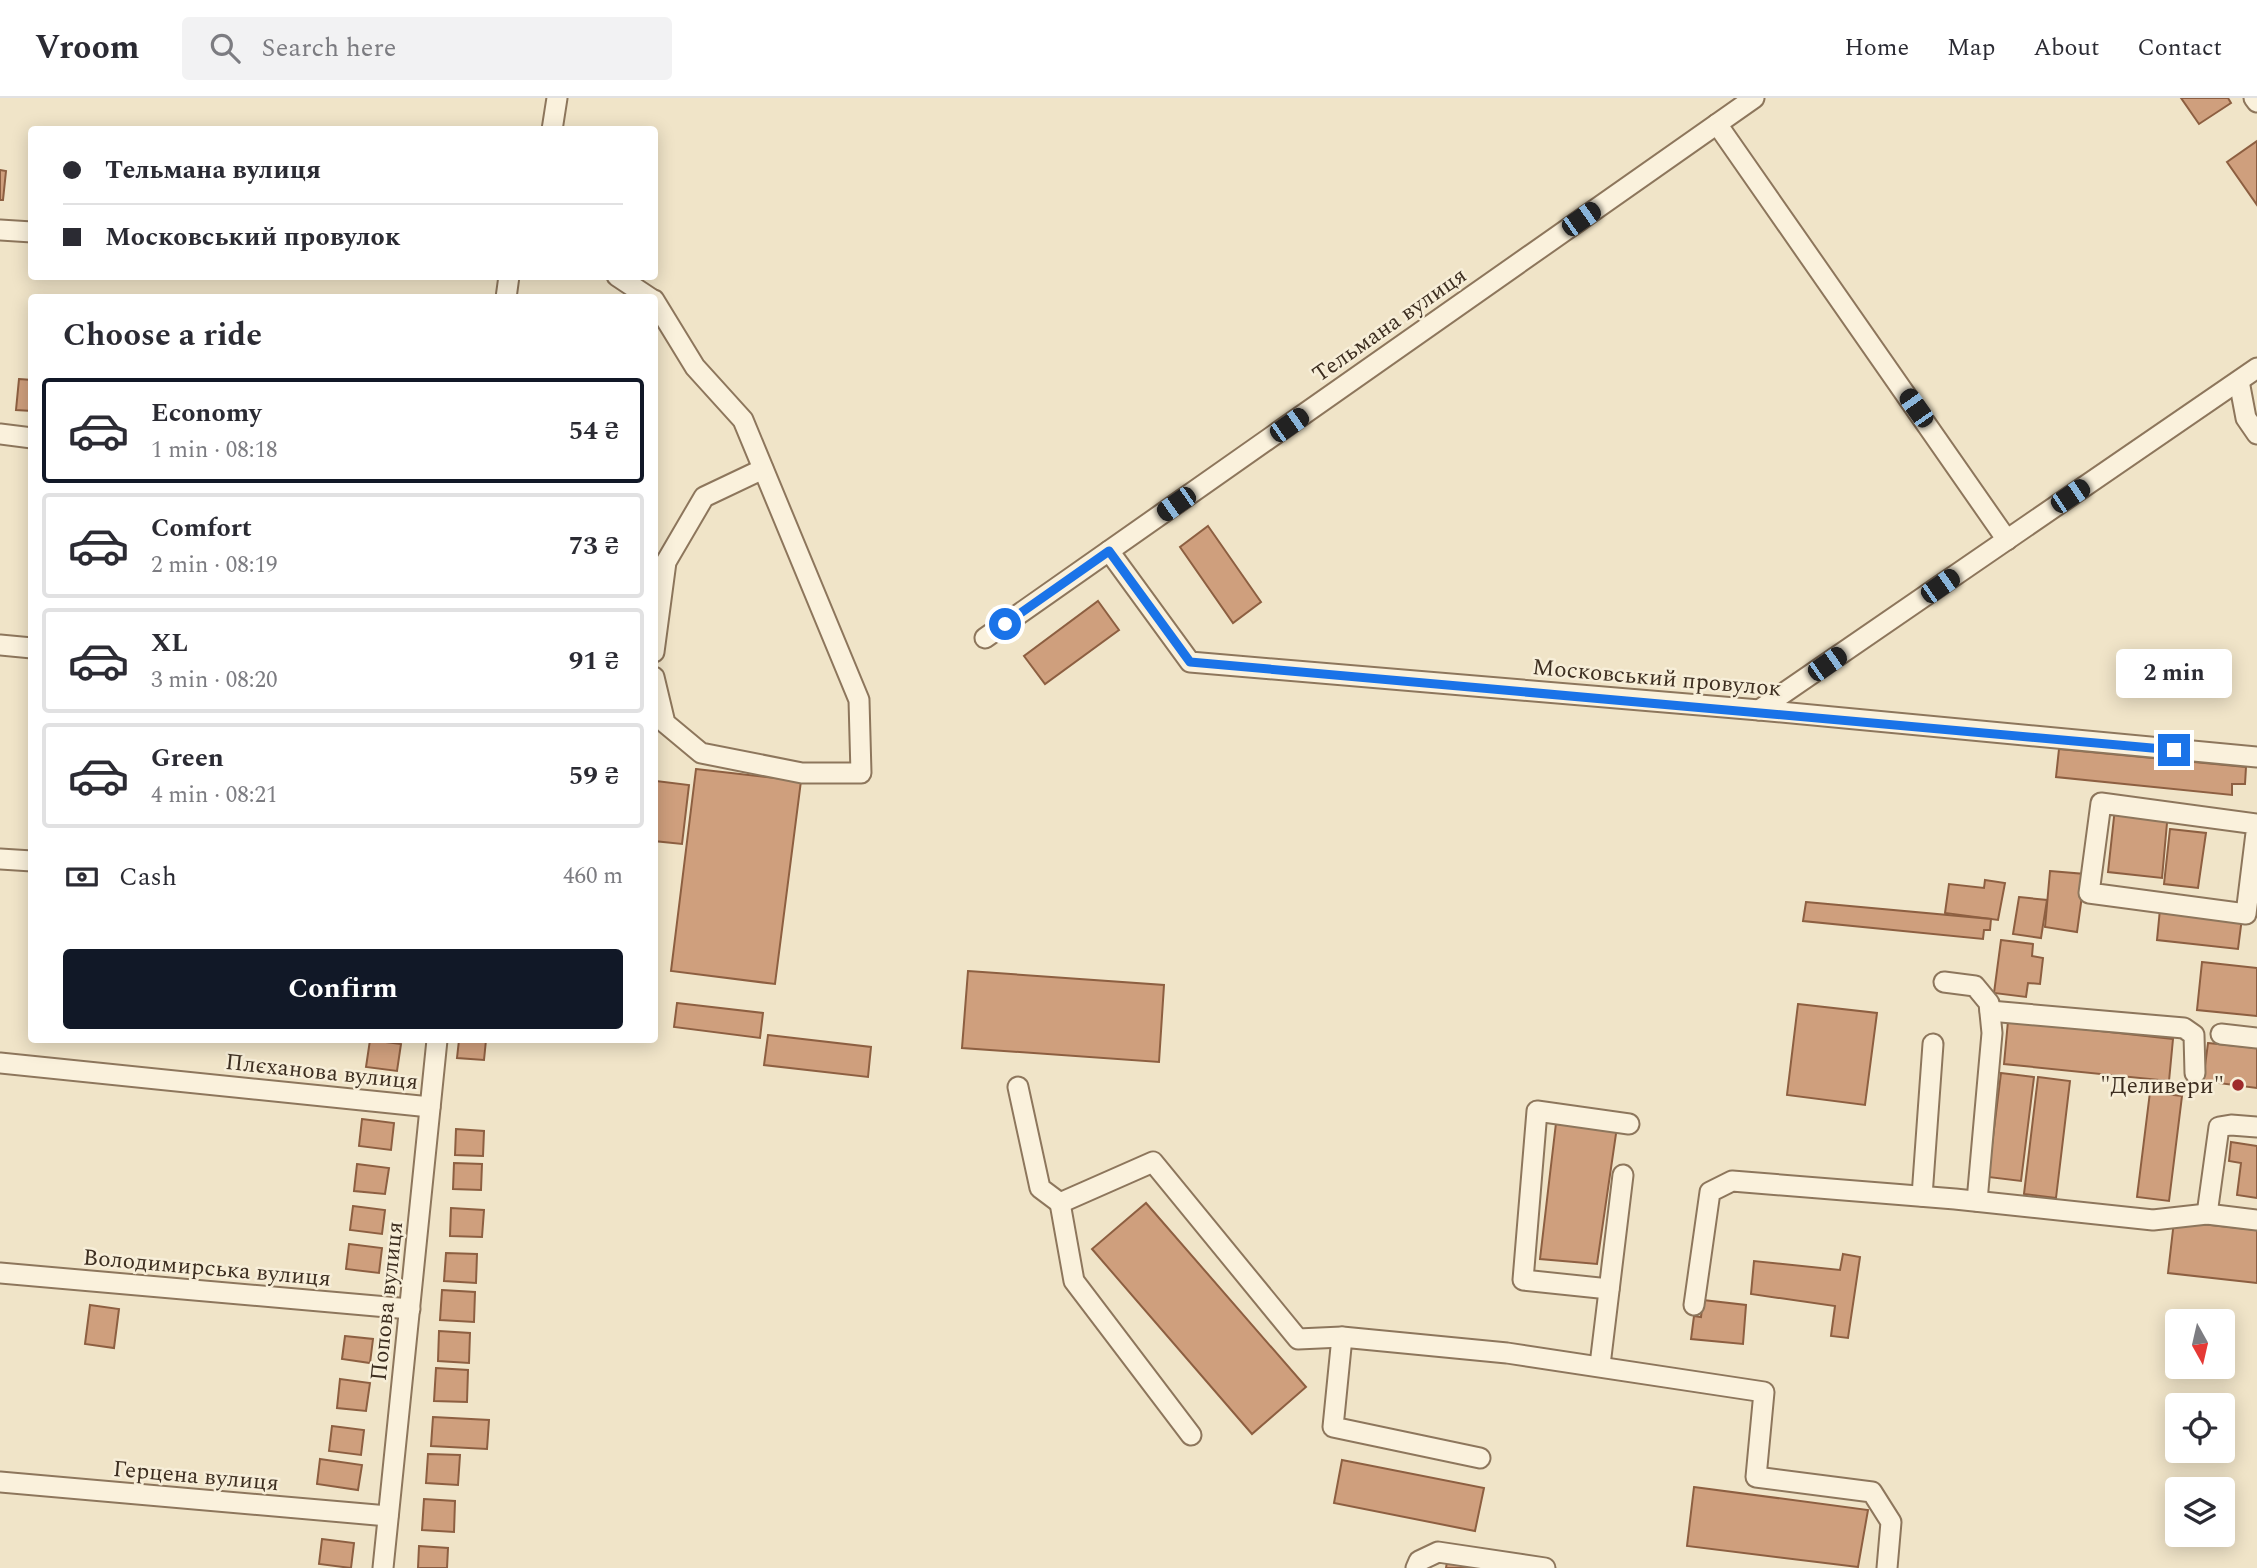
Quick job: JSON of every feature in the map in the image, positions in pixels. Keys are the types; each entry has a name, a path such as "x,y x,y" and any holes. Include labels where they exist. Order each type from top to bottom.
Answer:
{"street":[{"path":"552,126 556,98"},
{"name":"Тельмана вулиця","path":"985,638 1754,98"},
{"path":"1717,124 2007,540"},
{"path":"0,230 28,232"},
{"path":"623,280 644,294"},
{"path":"658,308 695,367 743,420 859,701 861,773 803,774 701,753 666,723 658,692"},
{"path":"1759,710 2257,368"},
{"path":"2239,381 2246,418 2257,434"},
{"path":"0,435 28,438"},
{"path":"658,622 666,562 704,497 763,469"},
{"name":"Московський провулок","path":"1109,551 1190,662 1759,710 2257,757"},
{"path":"0,645 28,648"},
{"path":"2101,803 2257,824 2246,914 2089,893 2101,803"},
{"path":"0,859 28,861"},
{"path":"1944,982 1975,986 1989,1003 1992,1033 1977,1201"},
{"path":"1990,1011 2184,1028 2194,1035 2194,1073"},
{"path":"2221,1034 2257,1038"},
{"name":"Попова вулиця","path":"383,1568 436,1043"},
{"path":"1922,1196 1933,1044"},
{"name":"Плєханова вулиця","path":"0,1063 430,1107"},
{"path":"1018,1087 1040,1188 1060,1203 1073,1281 1191,1435"},
{"path":"1609,1289 1523,1280 1537,1111 1629,1124"},
{"path":"2207,1214 2219,1127 2231,1125 2257,1128"},
{"path":"1060,1203 1153,1161 1298,1339 1342,1337 1600,1365 1764,1392 1756,1477 1872,1492 1891,1522 1887,1568"},
{"path":"1600,1365 1623,1175"},
{"path":"1694,1305 1710,1192 1732,1181 1977,1201 2152,1220 2207,1214 2257,1220"},
{"name":"Володимирська вулиця","path":"0,1273 410,1309"},
{"path":"1342,1337 1333,1427 1480,1458"},
{"name":"Герцена вулиця","path":"0,1482 388,1516"},
{"path":"1416,1568 1419,1561 1438,1552 1545,1568"}],"building":[{"path":"2181,98 2228,98 2231,103 2199,124"},
{"path":"2257,141 2257,205 2227,162"},
{"path":"0,170 6,171 3,200 0,200"},
{"path":"19,379 28,380 28,411 16,410"},
{"path":"1208,526 1261,602 1233,623 1180,547"},
{"path":"1098,601 1119,630 1045,684 1024,656"},
{"path":"2059,749 2246,767 2245,784 2232,784 2232,795 2056,777"},
{"path":"696,769 801,781 775,984 671,971"},
{"path":"658,781 689,785 682,844 658,841"},
{"path":"2115,808 2168,812 2162,878 2108,872"},
{"path":"2170,829 2206,833 2198,888 2164,884"},
{"path":"2050,871 2085,874 2077,932 2045,927"},
{"path":"1985,880 2005,883 1998,920 1945,913 1949,884 1984,888"},
{"path":"2019,897 2047,900 2041,938 2013,934"},
{"path":"1806,902 1991,919 1990,930 1984,930 1983,939 1803,921"},
{"path":"2160,909 2242,918 2238,949 2157,940"},
{"path":"2001,940 2033,944 2032,956 2043,958 2040,984 2028,983 2026,997 1994,993"},
{"path":"2202,962 2257,968 2257,1016 2197,1010"},
{"path":"968,971 1164,985 1159,1062 962,1048"},
{"path":"677,1003 763,1013 760,1038 674,1027"},
{"path":"1798,1004 1877,1013 1865,1105 1787,1095"},
{"path":"2008,1021 2173,1039 2169,1081 2004,1064"},
{"path":"768,1035 871,1047 868,1077 764,1065"},
{"path":"370,1043 401,1044 397,1071 366,1067"},
{"path":"459,1043 486,1043 484,1060 457,1058"},
{"path":"2208,1043 2257,1048 2257,1088 2203,1081"},
{"path":"2001,1073 2034,1077 2021,1181 1988,1177"},
{"path":"2038,1077 2070,1081 2056,1198 2024,1194"},
{"path":"2150,1092 2182,1096 2169,1201 2137,1197"},
{"path":"362,1119 394,1123 391,1150 359,1146"},
{"path":"1556,1123 1617,1127 1597,1264 1540,1259"},
{"path":"456,1129 484,1131 483,1156 455,1155"},
{"path":"2231,1142 2257,1146 2257,1198 2237,1195 2241,1163 2229,1161"},
{"path":"454,1163 482,1164 481,1190 453,1189"},
{"path":"357,1164 389,1168 385,1194 354,1191"},
{"path":"1146,1203 1306,1387 1252,1434 1092,1249"},
{"path":"353,1206 385,1210 382,1234 350,1230"},
{"path":"451,1208 484,1210 482,1237 450,1236"},
{"path":"2174,1221 2257,1230 2257,1283 2168,1273"},
{"path":"349,1244 382,1248 379,1273 346,1269"},
{"path":"446,1253 477,1254 476,1283 444,1281"},
{"path":"1843,1254 1860,1257 1848,1338 1831,1336 1835,1306 1751,1294 1754,1261 1840,1270"},
{"path":"442,1290 475,1292 474,1322 440,1320"},
{"path":"1703,1300 1746,1305 1743,1344 1691,1339 1694,1316 1701,1317"},
{"path":"90,1305 119,1309 114,1348 85,1344"},
{"path":"439,1331 470,1333 469,1363 438,1361"},
{"path":"345,1336 373,1339 370,1363 342,1359"},
{"path":"436,1368 468,1370 467,1402 434,1401"},
{"path":"340,1379 370,1383 366,1411 337,1408"},
{"path":"433,1417 489,1420 487,1449 431,1446"},
{"path":"332,1426 364,1430 361,1455 329,1451"},
{"path":"428,1454 460,1455 458,1485 426,1483"},
{"path":"320,1459 362,1465 358,1490 317,1484"},
{"path":"1342,1460 1484,1488 1475,1531 1334,1503"},
{"path":"1694,1487 1868,1510 1858,1567 1687,1546"},
{"path":"424,1499 455,1501 454,1532 422,1530"},
{"path":"322,1539 354,1543 351,1568 319,1564"},
{"path":"419,1546 448,1548 447,1568 418,1568"},
{"path":"1447,1562 1496,1568 1446,1568"}],"place":[{"name":"\"Деливери\"","path":"2238,1085"}],"route":[{"path":"1005,624 1109,551 1190,662 1759,710 2174,750"}]}
